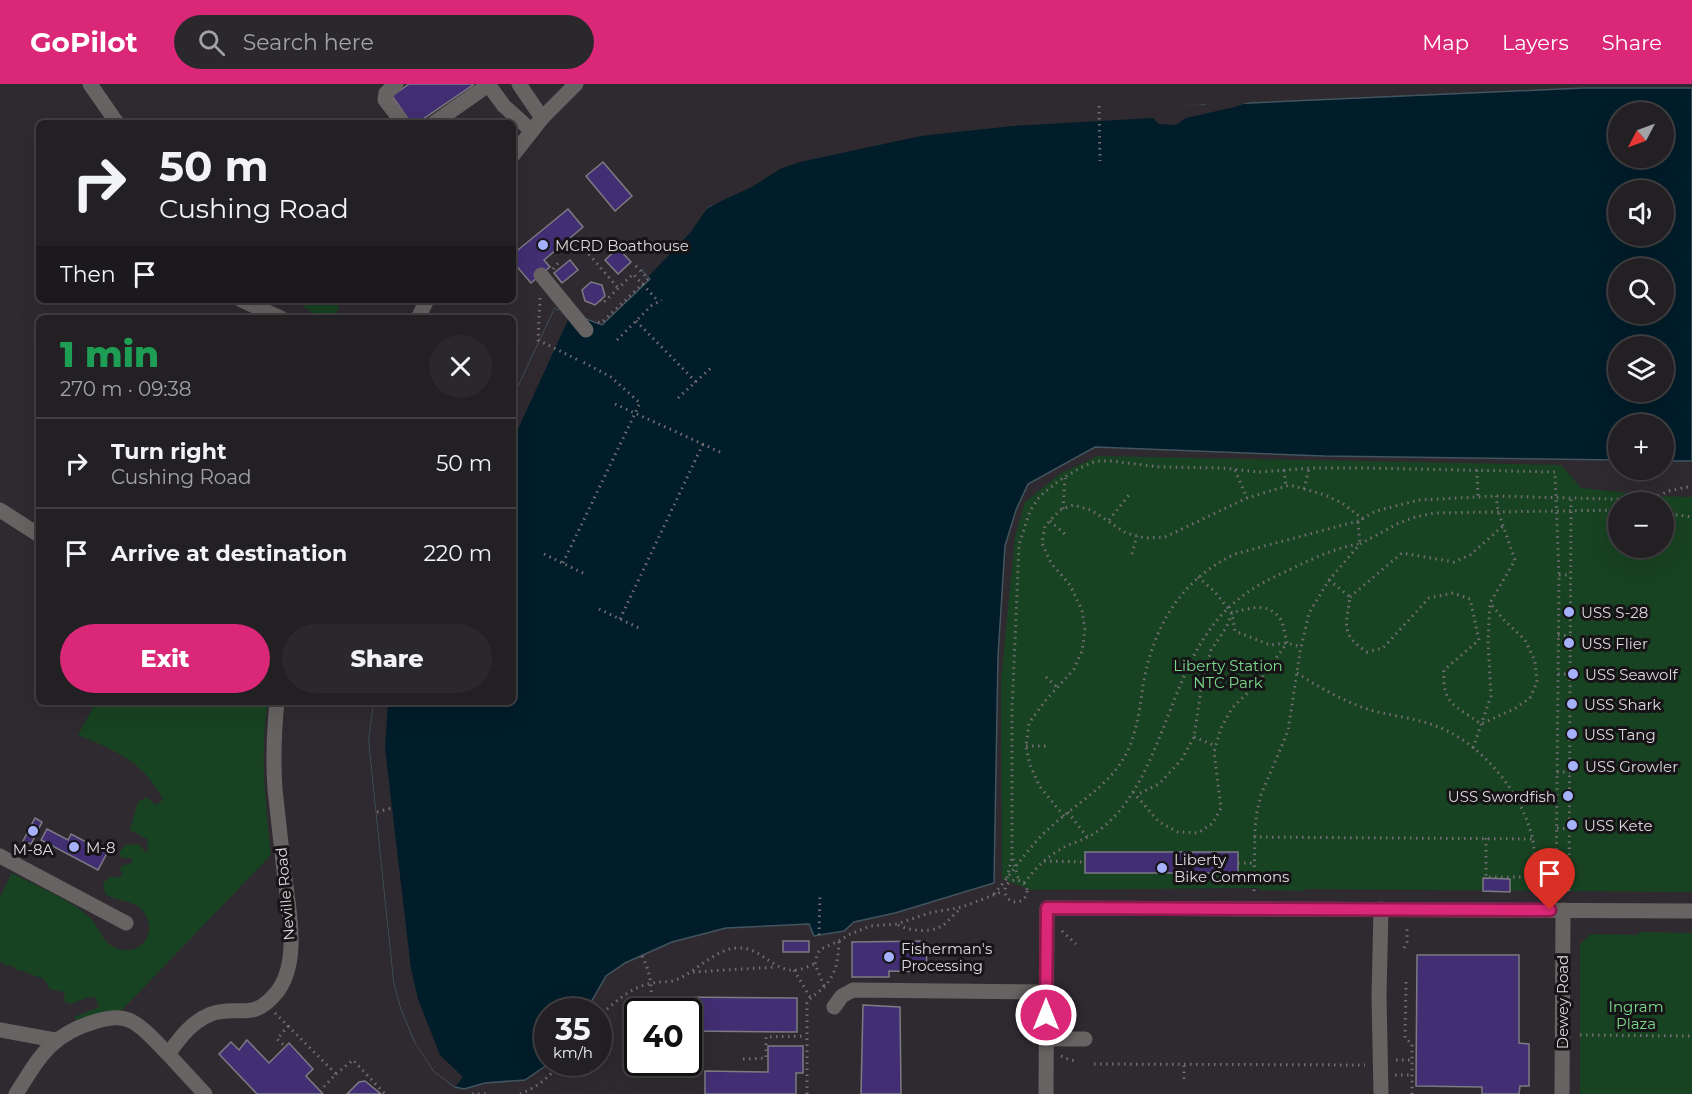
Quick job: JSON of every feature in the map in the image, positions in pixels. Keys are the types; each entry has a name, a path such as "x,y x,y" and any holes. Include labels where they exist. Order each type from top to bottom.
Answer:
{"street":[{"path":"90,84 115,120"},
{"path":"396,84 386,93 385,100 401,120"},
{"path":"438,120 488,84 504,106 532,131"},
{"path":"519,84 542,118"},
{"path":"516,151 542,118 576,84"},
{"path":"541,275 590,325"},
{"path":"248,303 274,315"},
{"path":"0,510 36,533"},
{"name":"Neville Road","path":"266,1003 276,994 284,980 291,937 275,788 274,737 277,705"},
{"path":"0,856 126,923"},
{"path":"1046,1094 1047,908 1692,911"},
{"path":"1381,909 1379,996 1381,1094"},
{"name":"Dewey Road","path":"1562,1094 1563,910"},
{"path":"834,1008 842,996 853,990 1046,992"},
{"path":"168,1054 191,1024 218,1012 251,1011 266,1003"},
{"path":"16,1094 39,1059 55,1040 83,1025 116,1017 128,1019 147,1033 205,1094"},
{"path":"0,1030 55,1040"},
{"path":"1046,1039 1085,1039"}],"path":[{"path":"1099,106 1100,161"},
{"path":"581,245 618,288"},
{"path":"590,325 601,323 648,279 634,264"},
{"path":"600,300 603,303 633,274 661,301 617,340"},
{"path":"636,321 696,382"},
{"path":"537,340 611,377 640,403 563,563"},
{"path":"581,362 587,365"},
{"path":"678,398 714,366"},
{"path":"615,404 722,453"},
{"path":"620,619 703,444"},
{"path":"1007,879 1012,857 1012,710 1019,545 1030,511 1040,496 1080,468 1096,461 1112,461 1159,467 1259,472 1309,469 1555,472 1559,575 1556,891"},
{"path":"1235,469 1247,498"},
{"path":"1304,489 1309,469"},
{"path":"1284,470 1286,486"},
{"path":"1477,470 1478,497"},
{"path":"1063,509 1065,477"},
{"path":"1064,816 1040,787 1030,765 1026,746 1029,723 1074,669 1082,651 1085,630 1082,610 1070,585 1051,562 1042,543 1046,526 1050,521 1063,509 1073,505 1091,510 1126,533 1146,538 1165,537 1247,498 1290,485 1325,495 1342,503 1363,519"},
{"path":"1667,492 1692,486"},
{"path":"1109,520 1129,495"},
{"path":"1473,748 1491,696 1488,641 1490,603 1515,560 1498,511 1496,496"},
{"path":"994,894 1051,826 1105,780 1120,764 1136,729 1155,640 1175,603 1206,569 1235,554 1358,521 1376,512 1419,500 1496,496 1608,499"},
{"path":"1569,891 1571,497"},
{"path":"1024,882 1043,861 1062,848 1087,838 1108,823 1135,794 1197,651 1216,622 1229,608 1258,585 1323,553 1360,544 1414,517 1435,513 1608,510"},
{"path":"1674,514 1692,516"},
{"path":"1050,521 1066,535"},
{"path":"1254,891 1256,862 1254,837 1257,812 1261,795 1288,731 1301,647 1309,613 1329,579 1360,544 1358,521"},
{"path":"1479,640 1470,599 1453,593 1429,598 1383,648 1367,652 1352,642 1345,628 1350,597 1402,553 1454,562 1470,555 1503,526"},
{"path":"1132,554 1137,536"},
{"path":"544,554 585,574"},
{"path":"1559,575 1570,575"},
{"path":"1198,577 1229,608 1235,631 1270,645 1287,643 1301,647"},
{"path":"1329,579 1350,597"},
{"path":"1481,724 1514,709 1530,698 1537,682 1535,661 1525,640 1490,603"},
{"path":"1232,613 1256,606 1271,610 1281,620 1287,643"},
{"path":"599,609 641,629"},
{"path":"1135,794 1159,784 1182,759 1194,738 1211,650 1226,628 1232,613"},
{"path":"1558,635 1571,636"},
{"path":"1481,724 1464,711 1454,707 1443,686 1444,670 1479,640 1488,641"},
{"path":"1135,794 1159,822 1178,832 1198,833 1213,823 1221,808 1214,752 1221,728 1232,708 1259,682 1287,643"},
{"path":"1297,673 1328,693 1352,704 1438,727 1455,735 1473,748 1496,771 1513,793 1523,812 1532,839 1536,897"},
{"path":"1558,674 1570,674"},
{"path":"1046,676 1058,688"},
{"path":"1194,738 1216,746"},
{"path":"1026,746 1047,746"},
{"path":"1557,772 1570,772"},
{"path":"377,812 392,808"},
{"path":"1068,812 1087,838"},
{"path":"1557,828 1569,829"},
{"path":"1254,837 1532,839"},
{"path":"1486,838 1486,877 1536,877"},
{"path":"1012,857 1018,877 1031,891"},
{"path":"1043,861 1085,862"},
{"path":"1238,863 1256,862"},
{"path":"1011,880 1024,882 1028,891 1024,899 1016,902 1008,899 1004,891 1011,880"},
{"path":"824,986 815,964 817,954 821,949 870,926 897,924 929,913 962,908 1004,891"},
{"path":"819,935 820,895"},
{"path":"897,924 905,929 924,930 940,927 962,908"},
{"path":"1061,930 1076,944"},
{"path":"1404,948 1407,942 1407,930"},
{"path":"807,1094 807,1010 811,997 824,986 838,964 839,942"},
{"path":"612,1005 622,997 651,983 674,981 733,948 751,950 778,966 794,970 815,964"},
{"path":"642,956 647,965 651,983 651,998"},
{"path":"692,972 778,966"},
{"path":"794,970 811,997"},
{"path":"1406,982 1405,1038 1412,1044 1412,1094"},
{"path":"266,1003 336,1074"},
{"path":"285,1046 277,1038 288,1026"},
{"path":"1580,1035 1692,1036"},
{"path":"743,1059 766,1058 766,1037 807,1036"},
{"path":"1058,1054 1070,1060 1076,1060"},
{"path":"320,1091 353,1060 385,1094"},
{"path":"1394,1060 1412,1060"},
{"path":"1184,1063 1184,1079"},
{"path":"1094,1064 1374,1066"},
{"path":"1393,1075 1412,1075"},
{"path":"520,1094 530,1090 547,1076"},
{"path":"472,1094 487,1094"}],"green space":[{"path":"300,303 334,303 339,307 336,315 318,315"},
{"name":"Liberty Station NTC Park","path":"1097,456 1561,465 1581,488 1618,492 1608,492 1608,558 1674,558 1674,496 1692,497 1692,892 1305,889 1305,891 1259,890 1259,888 1031,890 1002,879 1001,681 1015,537 1025,502 1060,474"},
{"path":"94,705 268,705 264,759 265,798 271,855 121,1011 104,1012 76,1020 74,1017 99,1007 95,997 71,1004 65,1002 64,992 50,989 43,978 16,970 13,966 5,965 0,961 0,897 12,873 80,910 92,920 106,941 114,947 132,950 139,947 148,935 147,918 138,906 105,894 103,883 111,877 120,877 123,872 119,871 122,866 132,863 132,858 122,858 119,853 125,845 139,844 145,852 148,851 147,839 130,830 138,802 147,797 155,805 163,800 138,767 116,752 78,735"},
{"name":"Ingram Plaza","path":"1639,932 1692,933 1692,1094 1580,1094 1580,944 1591,934 1638,935"}],"water":[{"path":"1583,88 1692,88 1692,461 1674,461 1674,414 1608,414 1608,460 1324,456 1095,447 1028,484 1016,510 1005,546 998,656 994,883 895,913 854,922 844,931 814,936 809,924 726,928 672,942 625,963 606,976 593,998 534,998 534,1074 525,1080 485,1083 464,1089 455,1087 434,1071 415,1042 401,1008 394,982 369,741 374,705 516,705 516,392 555,308 558,311 560,309 602,325 650,279 642,270 708,207 784,164 905,130 1205,105"}],"pier":[{"path":"1257,99 1235,107 1186,118 1176,125 1159,124 1153,118 1012,126 921,136 800,162 780,169 752,187 708,207 690,233 648,277 641,266 653,251 706,205 742,181 782,161 841,142 905,127 1101,108 1205,105 1211,101"},
{"path":"555,308 558,311 560,309 568,320 516,433 516,392"},
{"path":"374,705 388,705 385,748 411,969 418,999 440,1055 463,1077 455,1087 434,1071 416,1044 401,1008 394,982 369,741"}],"building":[{"path":"409,84 473,84 421,120 409,120 392,96"},
{"path":"603,162 632,196 615,211 586,176"},
{"name":"MCRD Boathouse","path":"568,209 583,227 544,260 550,267 531,283 516,266 516,252"},
{"path":"618,248 631,262 618,274 605,260"},
{"path":"570,260 578,270 562,283 554,273"},
{"path":"591,282 602,285 605,296 595,305 585,301 582,290"},
{"name":"M-8A","path":"35,818 42,822 31,844 23,841"},
{"name":"M-8","path":"47,829 68,840 71,834 107,853 98,870 41,840"},
{"name":"Liberty Bike Commons","path":"1085,852 1238,852 1238,873 1085,873"},
{"path":"1483,878 1510,879 1510,892 1483,891"},
{"path":"783,941 809,941 809,952 783,952"},
{"name":"Fisherman's Processing","path":"926,941 927,972 889,971 889,977 852,977 852,942"},
{"path":"1417,955 1519,955 1519,1043 1529,1044 1529,1086 1520,1086 1519,1094 1482,1094 1482,1087 1416,1086"},
{"path":"678,997 797,998 797,1032 702,1031 702,998"},
{"path":"863,1005 900,1007 901,1094 861,1094"},
{"path":"247,1040 269,1063 289,1043 313,1069 306,1076 323,1094 257,1094 219,1054 231,1042 239,1050"},
{"path":"768,1046 803,1046 803,1073 796,1073 796,1094 705,1094 705,1071 768,1072"},
{"path":"365,1081 381,1094 347,1094 359,1082"}],"place":[{"name":"MCRD Boathouse","path":"543,245"},
{"name":"USS S-28","path":"1569,612"},
{"name":"USS Flier","path":"1569,643"},
{"name":"USS Seawolf","path":"1573,674"},
{"name":"USS Shark","path":"1572,704"},
{"name":"USS Tang","path":"1572,734"},
{"name":"USS Growler","path":"1573,766"},
{"name":"USS Swordfish","path":"1568,796"},
{"name":"USS Kete","path":"1572,825"},
{"name":"M-8A","path":"33,831"},
{"name":"M-8","path":"74,847"},
{"name":"Liberty Bike Commons","path":"1162,868"},
{"name":"Fisherman's Processing","path":"889,957"}],"route":[{"path":"1046,1015 1047,908 1550,910"}]}
